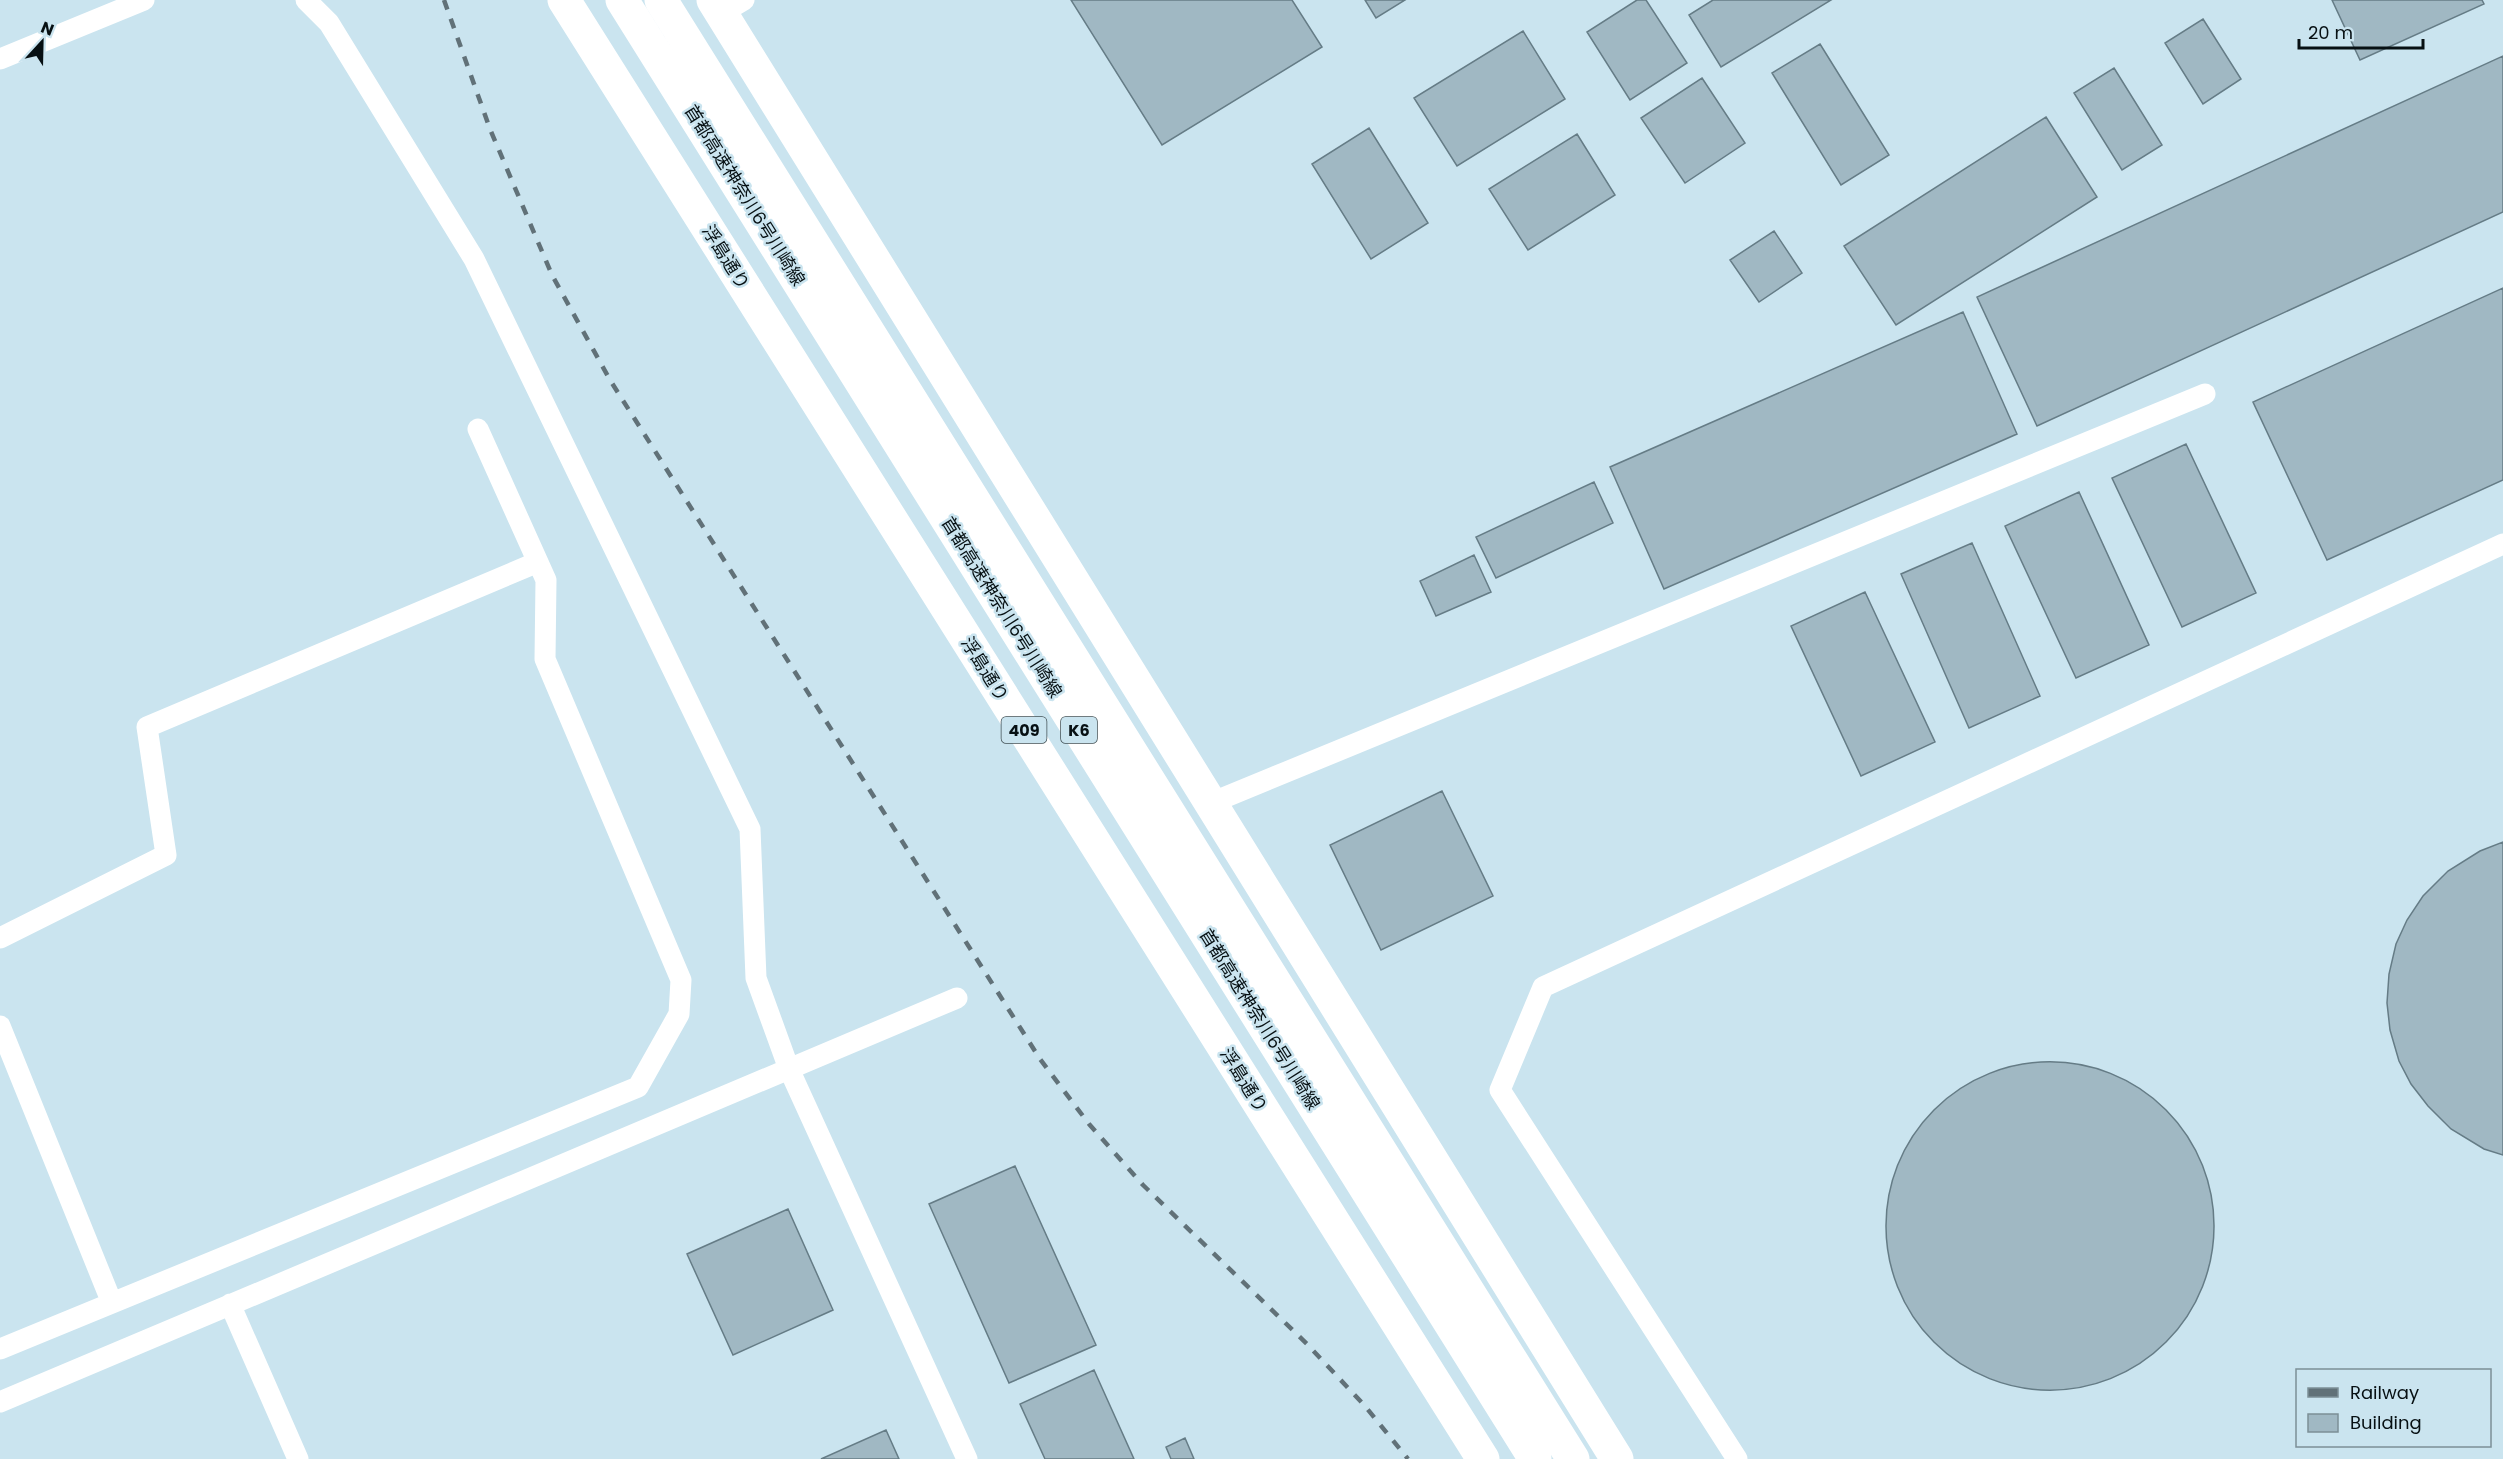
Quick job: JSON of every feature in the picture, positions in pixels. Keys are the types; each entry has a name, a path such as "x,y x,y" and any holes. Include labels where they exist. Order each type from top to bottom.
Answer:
{"highway":[{"name":"浮島通り","path":"564,0 1484,1459"},
{"name":"首都高速神奈川6号川崎線","path":"622,0 1535,1459"},
{"name":"首都高速神奈川6号川崎線","path":"661,0 1573,1459"},
{"path":"726,4 1211,803 1617,1459"}],"lane":[{"path":"0,59 144,0"},
{"path":"306,0 329,23 474,260 750,829 756,978 789,1069 967,1459"},
{"path":"1211,803 2205,394"},
{"path":"0,1349 638,1087 679,1014 681,980 545,658 546,580 478,429"},
{"path":"1737,1459 1500,1090 1543,987 2503,544"},
{"path":"0,938 166,855 147,727 538,562"},
{"path":"0,1402 957,998"},
{"path":"0,1026 112,1303"},
{"path":"230,1305 298,1459"}],"building":[{"path":"1071,0 1292,0 1322,47 1162,145"},
{"path":"1365,0 1405,0 1376,18"},
{"path":"1637,0 1646,0 1687,63 1630,100 1587,32"},
{"path":"1713,0 1831,0 1721,67 1689,15"},
{"path":"2332,0 2482,0 2484,4 2360,60"},
{"path":"2203,19 2241,79 2203,104 2165,43"},
{"path":"1523,31 1565,99 1457,166 1414,98"},
{"path":"1820,44 1889,155 1841,185 1772,73"},
{"path":"2503,56 2503,212 2037,426 1977,297"},
{"path":"2114,68 2162,145 2122,170 2074,93"},
{"path":"1702,78 1745,143 1685,183 1641,118"},
{"path":"2046,117 2097,197 1896,325 1844,246"},
{"path":"1369,128 1428,223 1371,259 1312,164"},
{"path":"1577,134 1615,195 1528,250 1489,189"},
{"path":"1774,231 1802,273 1759,302 1730,260"},
{"path":"2503,288 2503,480 2327,560 2253,402"},
{"path":"1963,312 2017,434 1664,589 1610,467"},
{"path":"2186,444 2256,593 2182,627 2112,478"},
{"path":"1594,482 1613,523 1496,578 1476,537"},
{"path":"2079,492 2149,645 2076,678 2005,526"},
{"path":"1972,543 2040,696 1969,728 1901,574"},
{"path":"1474,555 1491,592 1436,616 1420,581"},
{"path":"1865,592 1935,742 1861,776 1791,626"},
{"path":"1442,791 1493,896 1381,950 1330,845"},
{"path":"2503,842 2503,1155 2484,1149 2451,1129 2428,1106 2411,1084 2399,1061 2390,1030 2387,1003 2389,974 2396,944 2407,920 2423,896 2448,871 2480,851"},
{"path":"2050,1062 2082,1065 2113,1075 2141,1090 2166,1110 2186,1135 2201,1163 2211,1194 2214,1226 2211,1258 2201,1289 2186,1317 2166,1342 2141,1362 2113,1377 2082,1387 2050,1390 2018,1387 1987,1377 1959,1362 1934,1342 1914,1317 1899,1289 1889,1258 1886,1226 1889,1194 1899,1163 1914,1135 1934,1110 1959,1090 1987,1075 2018,1065"},
{"path":"1015,1166 1096,1345 1009,1383 929,1204"},
{"path":"788,1209 833,1310 733,1355 687,1254"},
{"path":"1094,1370 1134,1459 1045,1459 1020,1404"},
{"path":"886,1430 899,1459 821,1459"},
{"path":"1185,1438 1194,1459 1171,1459 1166,1447"}],"railway":[{"path":"444,0 490,129 552,275 610,380 1040,1059 1089,1124 1143,1185 1307,1344 1365,1406 1408,1459"}]}
